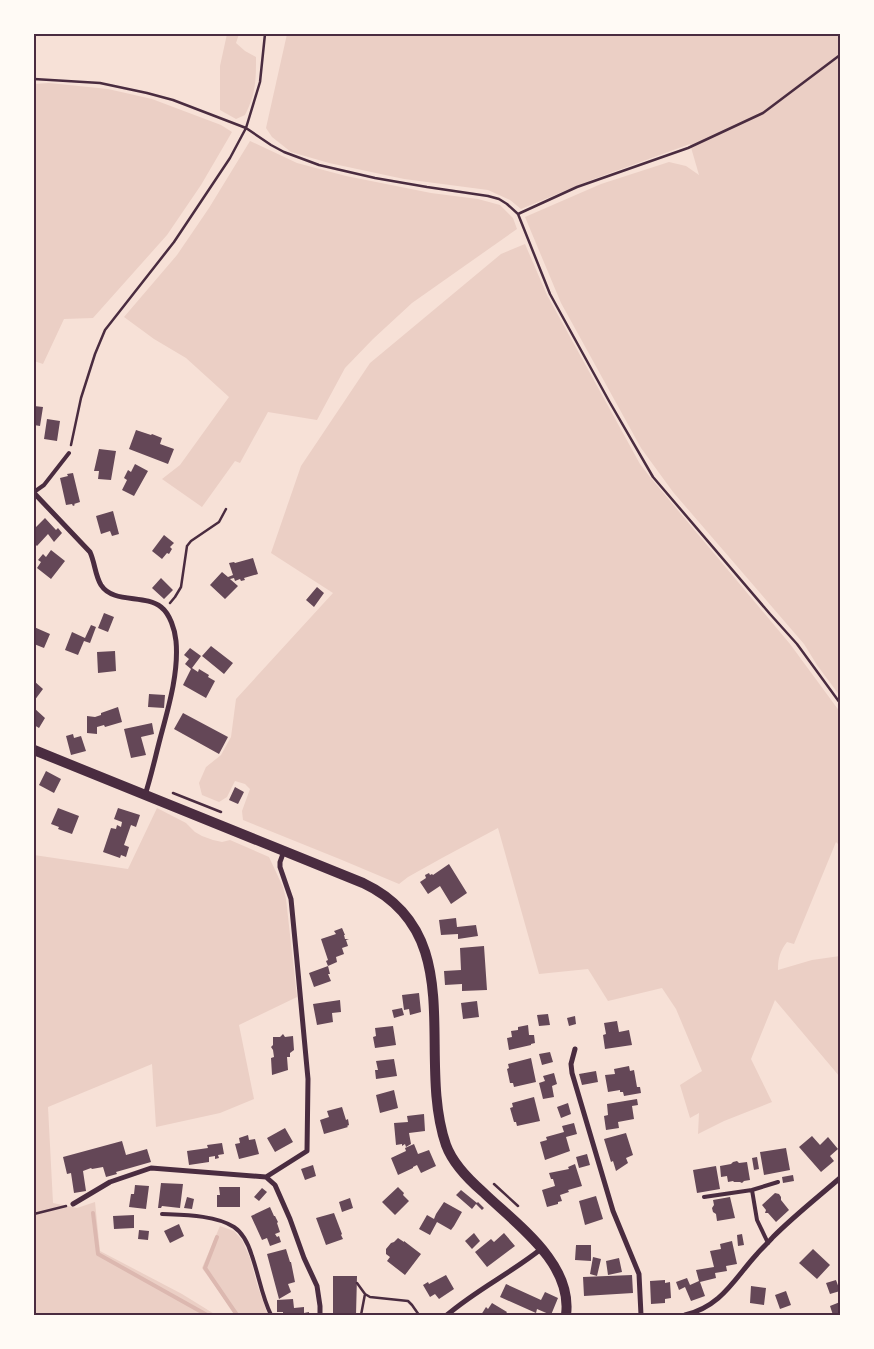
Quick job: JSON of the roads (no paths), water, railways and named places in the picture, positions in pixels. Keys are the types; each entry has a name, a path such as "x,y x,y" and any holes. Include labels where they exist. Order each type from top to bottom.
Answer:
{"main road":[{"path":"34,750 370,886 394,902 411,920 422,942 429,967 434,1015 439,1117 448,1150 459,1168 541,1249 555,1267 567,1297 566,1315"}],"street":[{"path":"34,493 90,552 100,584 105,590 114,595 152,602 164,610 170,622 175,636 176,661 167,714 145,795"},
{"path":"74,1204 110,1182 152,1168 266,1176 307,1151 308,1076 290,899 280,867 284,851"},
{"path":"575,1049 571,1064 572,1073 613,1211 638,1274 641,1315"},
{"path":"266,1176 275,1185 317,1286 320,1315"},
{"path":"685,1315 702,1310 718,1298 733,1284 756,1254 840,1178"},
{"path":"447,1315 482,1288 523,1264 541,1249"}],"lane":[{"path":"34,493 44,485 69,453"},
{"path":"704,1197 752,1190 778,1182"},
{"path":"752,1190 757,1220 768,1243"},
{"path":"162,1214 191,1215 220,1221 234,1228 244,1239 252,1256 271,1315"}],"waterway":[{"path":"93,1213 98,1254 207,1315"},
{"path":"217,1237 205,1268 237,1315"}]}
